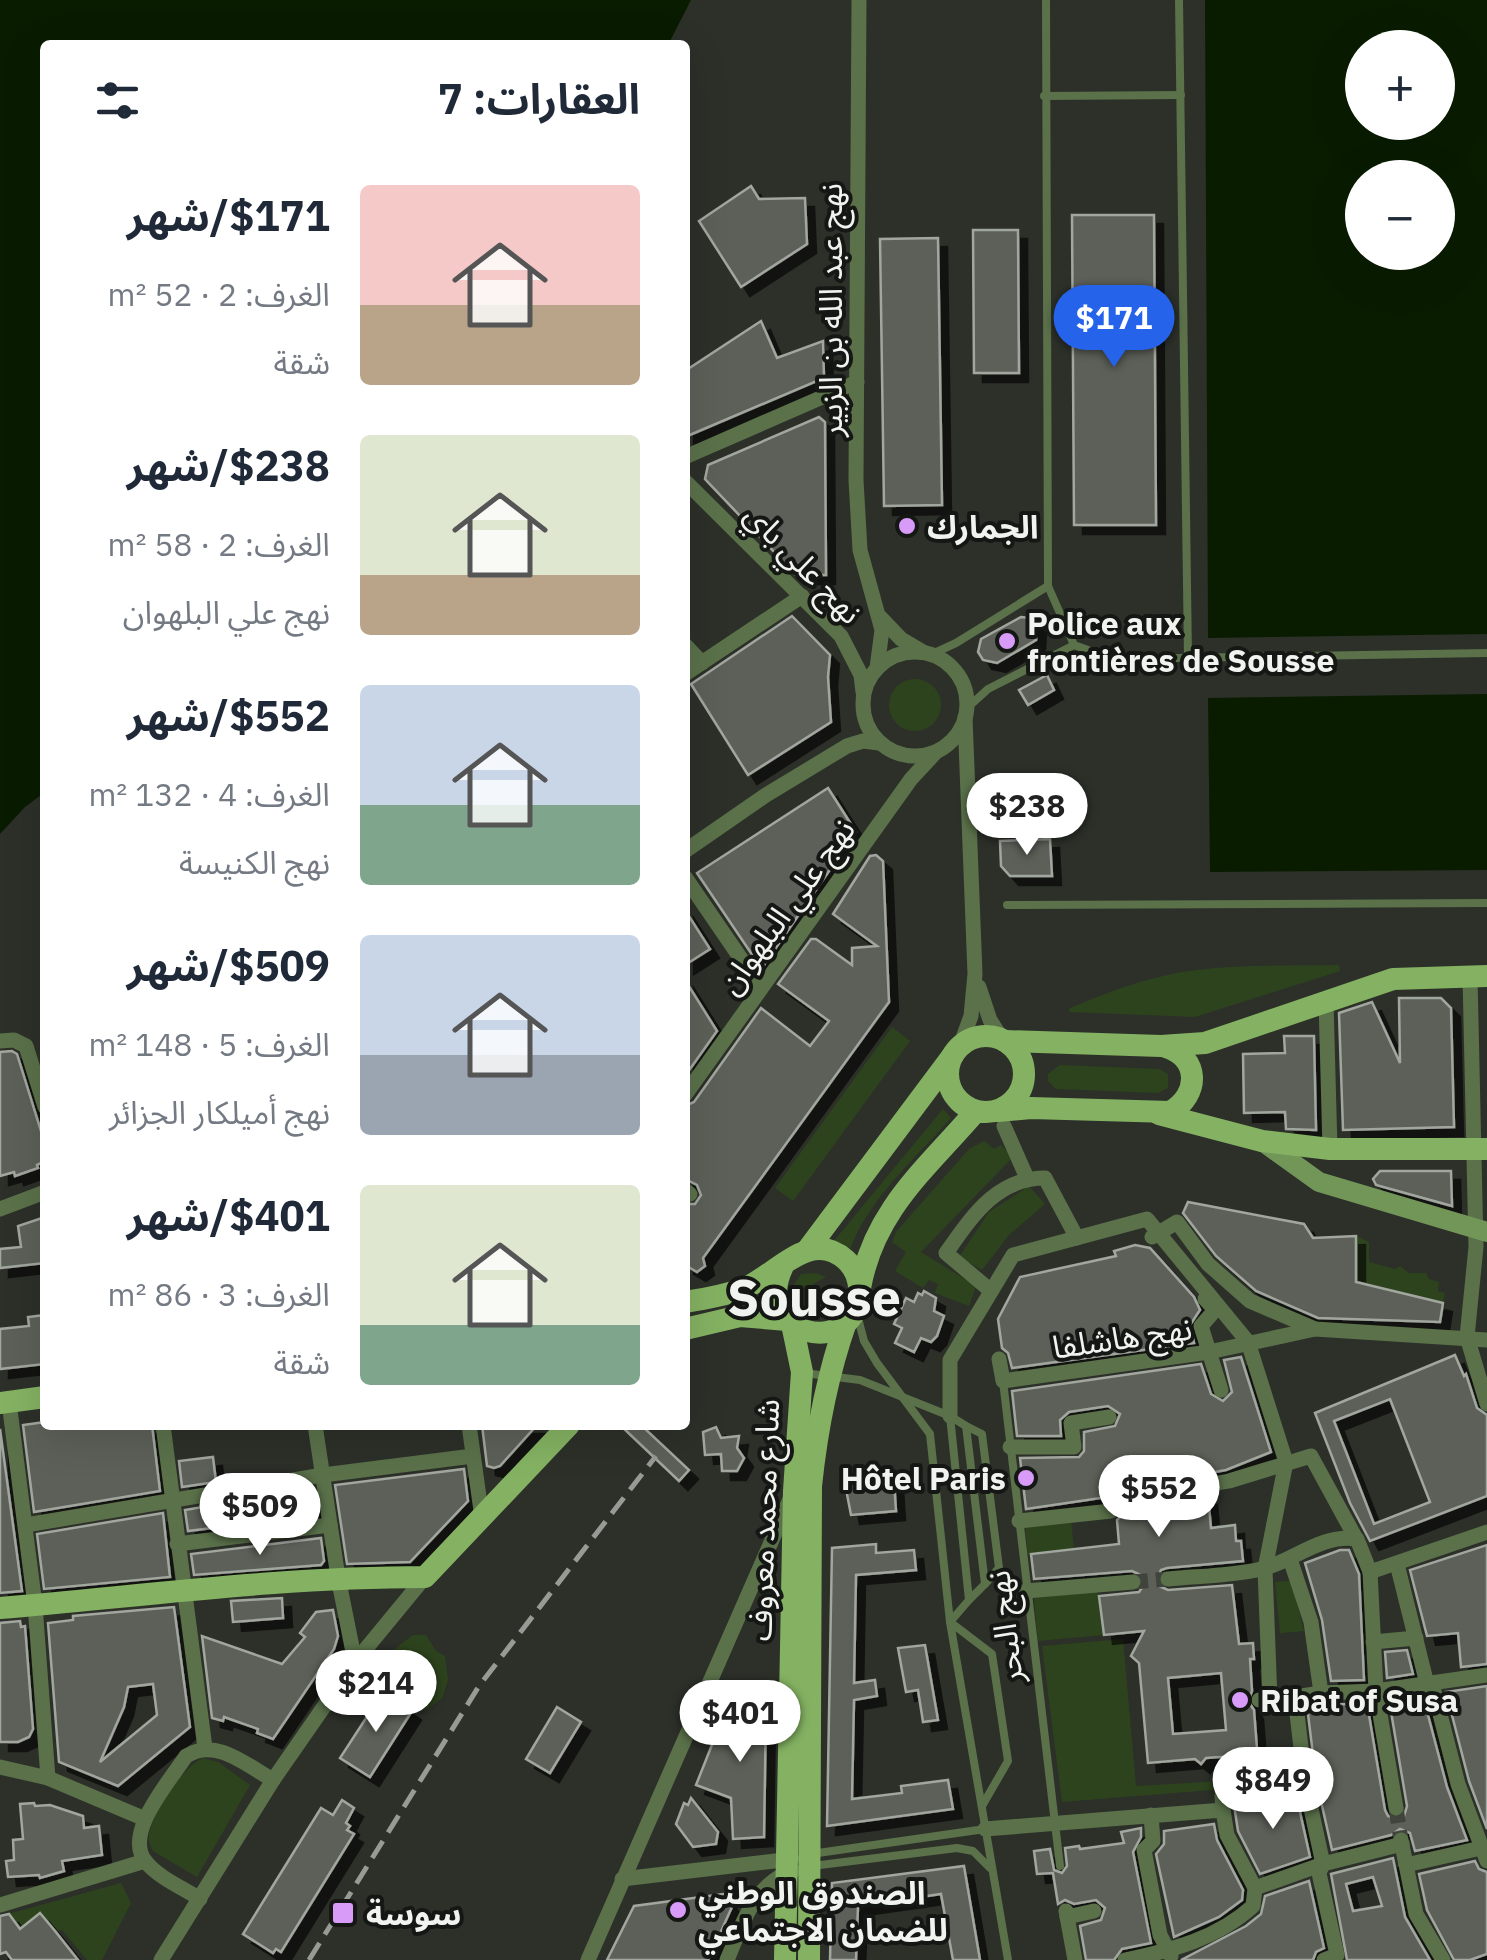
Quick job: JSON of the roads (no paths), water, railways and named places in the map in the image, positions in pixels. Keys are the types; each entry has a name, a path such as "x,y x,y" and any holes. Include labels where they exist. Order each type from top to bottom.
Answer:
{"main road":[{"path":"690,1301 734,1292 808,1250 957,1050 984,1036 1161,1046 1222,1039 1393,979 1478,976"},
{"path":"992,1117 1018,1096 1024,1072 1022,1060 1003,1040"},
{"path":"1159,1114 1180,1106 1192,1086 1193,1075 1182,1055 1161,1046"},
{"path":"957,1050 948,1072 952,1091 966,1107 992,1117 1031,1108 1159,1114 1262,1141 1330,1149 1479,1149"},
{"name":"شارع محمد معروف","path":"809,1960 812,1486 816,1430 828,1375 880,1225 940,1148 992,1117"},
{"path":"1262,1141 1319,1182 1481,1230"},
{"path":"690,1328 740,1316 790,1322 814,1333 836,1329 855,1305 853,1267 833,1251 808,1250"},
{"path":"783,1266 775,1291 790,1322"},
{"name":"شارع محمد معروف","path":"785,1960 794,1491 802,1372 790,1322"},
{"path":"5,1403 40,1398"},
{"path":"0,1608 338,1577 424,1577 564,1430"}],"street":[{"name":"نهج عبد الله بن الزبير","path":"859,0 856,480 859,538 880,617 882,643 877,668"},
{"path":"690,455 857,382"},
{"name":"نهج علي باي","path":"690,487 841,636 861,676 864,694"},
{"path":"690,671 802,596"},
{"path":"880,617 901,638 943,661 962,682 975,974 971,1016 957,1050"},
{"path":"690,651 702,664"},
{"path":"847,746 864,715 864,694 877,668 900,654 928,654"},
{"path":"864,715 879,742 889,750 912,757 939,750 960,730 966,713"},
{"path":"690,848 847,746 879,742"},
{"path":"939,750 969,789"},
{"name":"نهج علي البلهوان","path":"690,1088 912,779 939,750"},
{"path":"690,884 761,988"},
{"path":"975,974 984,1005 1003,1040"},
{"path":"1478,976 1481,1230 1468,1337 1487,1404"},
{"path":"1326,1001 1330,1149"},
{"path":"0,1041 14,1040 26,1046 40,1090"},
{"path":"992,1117 1027,1178"},
{"path":"992,1290 946,1253 980,1205 1027,1178 1045,1178 1076,1238"},
{"path":"0,1209 40,1194"},
{"path":"950,1416 950,1360 1013,1254 1147,1219 1154,1236 1215,1310 1201,1326 1221,1390"},
{"path":"1154,1236 1177,1222 1208,1264 1250,1301 1316,1329 1487,1340"},
{"path":"1154,1236 1248,1342 1286,1462 1265,1569 1270,1700 1260,1700"},
{"name":"نهج هاشلفا","path":"1003,1382 1209,1352 1316,1329"},
{"path":"1000,1359 1003,1382"},
{"path":"5,1403 26,1525 48,1778"},
{"path":"1010,1447 1074,1447 1071,1423 1109,1417"},
{"path":"164,1430 205,1748"},
{"path":"317,1430 355,1662"},
{"path":"469,1430 482,1518"},
{"path":"26,1525 323,1475 473,1456"},
{"path":"1175,1491 1229,1481 1311,1456 1370,1572 1376,1690 1396,1808"},
{"path":"588,1960 794,1491"},
{"path":"1019,1521 1111,1511"},
{"path":"177,1544 330,1525"},
{"path":"1370,1572 1487,1532"},
{"path":"1168,1579 1265,1569 1290,1555 1344,1537 1356,1539"},
{"path":"1292,1564 1310,1622 1321,1693"},
{"path":"1397,1564 1458,1784 1484,1854 1406,1865"},
{"path":"161,1960 273,1780 355,1662 424,1577"},
{"path":"1026,1591 1133,1582"},
{"path":"1374,1642 1416,1638"},
{"path":"1324,1960 1336,1954 1319,1873 1323,1864 1305,1781 1295,1696 1487,1676"},
{"path":"200,1899 145,1861 138,1846 145,1819 186,1756 205,1748 224,1753 273,1780"},
{"path":"0,1767 48,1778 145,1819"},
{"path":"1125,1960 1170,1956 1232,1925 1253,1906 1254,1888 1227,1835 1222,1796 1305,1781"},
{"path":"985,1828 1224,1810"},
{"path":"1151,1815 1153,1841 1144,1850 1160,1936 1170,1956"},
{"path":"1254,1888 1401,1842 1416,1914 1443,1960"},
{"path":"622,1880 787,1866 811,1860"},
{"path":"0,1905 145,1861"},
{"path":"727,1960 756,1898 787,1866"},
{"path":"1075,1960 1067,1914 1094,1912"}],"lane":[{"path":"1046,0 1048,586 1074,645 1112,659 1487,653"},
{"path":"1180,0 1188,658"},
{"path":"1044,96 1181,95"},
{"path":"928,654 956,643 1048,586"},
{"path":"966,713 988,689 1074,645"},
{"path":"1007,905 1487,903"},
{"path":"855,1305 864,1341 930,1434 950,1622 1008,1960"},
{"path":"802,1372 878,1385 982,1434 999,1568 950,1622"},
{"name":"نهج البحر","path":"1003,1382 1060,1866"},
{"path":"950,1416 969,1600"},
{"path":"966,1426 985,1584"},
{"path":"950,1622 992,1654 1008,1761 982,1806"},
{"path":"811,1860 985,1828"},
{"path":"811,1860 957,1848 973,1851 992,1871"}],"tunnel":[{"path":"1133,1582 1168,1579"},
{"path":"1396,1808 1401,1840"}],"railway":[{"path":"309,1960 479,1686 656,1456"}],"place":[{"name":"الجمارك","path":"907,526"},
{"name":"Police aux frontières de Sousse","path":"1007,641"},
{"name":"Hôtel Paris","path":"1026,1478"},
{"name":"Ribat of Susa","path":"1240,1700"},
{"name":"الصندوق الوطني للضمان الاجتماعي","path":"678,1910"},
{"name":"سوسة","path":"343,1913"}],"district":[{"name":"Sousse","path":"814,1296"}]}
